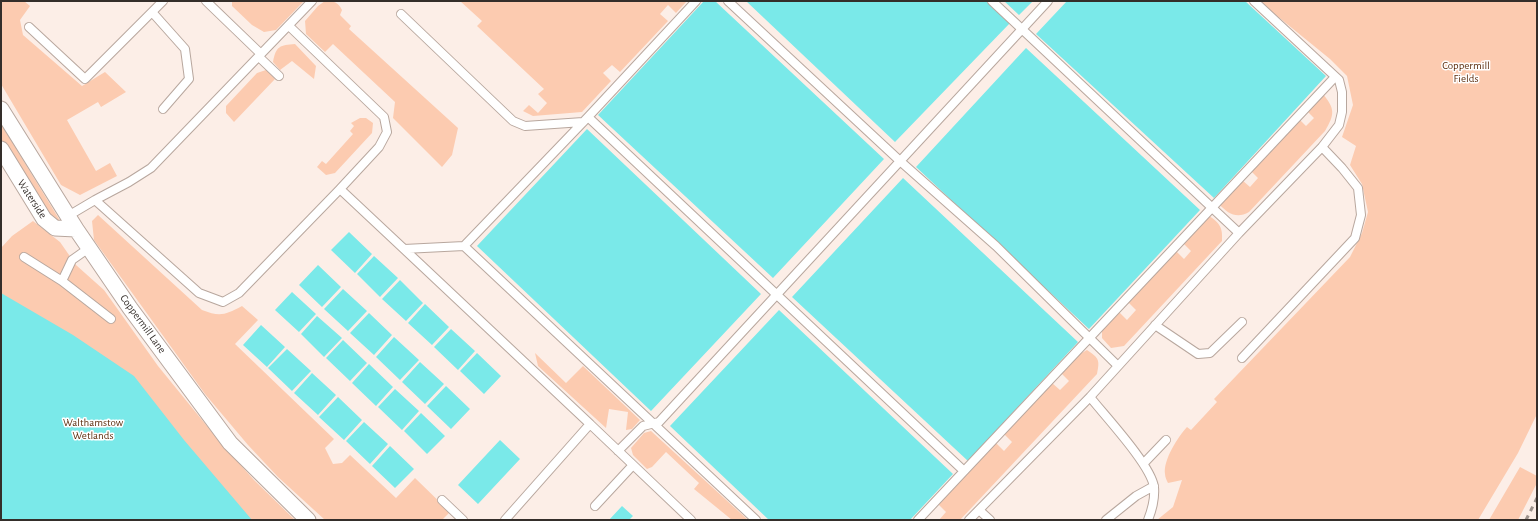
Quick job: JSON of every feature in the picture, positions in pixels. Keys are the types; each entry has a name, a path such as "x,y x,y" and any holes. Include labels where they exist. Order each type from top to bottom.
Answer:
{"street":[{"name":"Coppermill Lane","path":"1,109 72,223 130,308 230,443 308,520"},
{"name":"Waterside","path":"1,149 44,220 55,228 72,223"}],"lane":[{"path":"206,1 279,76"},
{"path":"72,223 95,200 129,182 151,168 312,1"},
{"path":"404,249 464,246 585,120 696,1"},
{"path":"728,1 900,161 996,246 1118,366"},
{"path":"992,1 1239,233"},
{"path":"618,451 643,426 659,422 1048,1"},
{"path":"969,520 1090,397 1239,233 1322,147 1339,125 1342,112 1342,92 1339,80 1254,1"},
{"path":"29,27 85,79 152,12 158,3"},
{"path":"152,12 185,49 189,79 163,109"},
{"path":"401,14 513,121 525,126 585,120 776,295 964,471"},
{"path":"95,200 199,293 223,302 239,294 379,147 387,132 384,117 289,26"},
{"path":"918,520 1335,77"},
{"path":"1242,358 1355,238 1361,215 1358,188 1322,147"},
{"path":"340,189 691,520"},
{"path":"464,246 756,520"},
{"path":"62,282 72,260 89,248"},
{"path":"24,257 62,282 111,319"},
{"path":"1155,325 1198,354 1210,353 1242,322"},
{"path":"1090,397 1144,463 1154,486 1152,508 1148,520"},
{"path":"505,520 590,424"},
{"path":"1144,463 1166,440"},
{"path":"595,506 633,465"},
{"path":"1106,520 1136,496 1154,486"},
{"path":"442,500 463,520"},
{"path":"979,510 990,520"}],"green space":[{"path":"1,1 24,1 30,6 20,20 23,35 82,86 105,72 126,92 101,107 98,102 67,120 96,171 110,163 117,176 80,195 61,185 1,84"},
{"path":"232,1 304,1 276,30 264,32 252,25 232,6"},
{"path":"325,1 333,2 339,5 342,10 340,15 351,26 349,29 458,128 452,155 442,167 393,118 395,102 333,44 325,52 306,34 305,21 318,6"},
{"path":"460,1 687,1 676,13 668,5 660,14 668,21 620,72 612,65 603,73 611,81 582,112 533,116 523,111 529,105 538,113 547,103 538,94 544,89 477,26 482,21"},
{"name":"Coppermill Fields","path":"1261,1 1537,1 1537,414 1518,453 1478,520 1157,520 1173,507 1182,480 1168,483 1165,474 1166,462 1179,437 1187,427 1191,430 1217,402 1214,399 1350,257 1362,233 1368,212 1362,184 1350,165 1356,146 1342,137 1353,105 1347,76 1330,59 1271,11"},
{"path":"295,44 316,66 314,79 292,61 280,70 273,62 277,50 280,47"},
{"path":"266,70 275,79 234,122 226,113 226,106 257,73"},
{"path":"1323,94 1332,108 1331,120 1325,131 1249,212 1241,215 1229,213 1219,204 1242,180 1250,187 1258,178 1251,171 1299,119 1306,126 1314,118 1307,111"},
{"path":"360,118 366,118 373,123 372,133 335,173 326,175 317,167 322,161 326,164 353,134 350,131 354,126 351,123"},
{"path":"1,124 60,221 52,223 1,140"},
{"path":"98,215 202,310 213,314 222,314 242,306 258,320 235,344 334,439 325,448 333,464 342,463 350,455 396,498 415,478 450,512 442,520 325,520 278,477 248,445 205,394 94,240 92,221"},
{"path":"1208,215 1220,225 1222,241 1124,346 1111,348 1102,338 1102,328 1118,311 1127,320 1136,310 1127,301 1175,250 1184,259 1191,251 1182,242"},
{"name":"Walthamstow Wetlands","path":"33,221 60,242 76,265 104,290 158,366 220,442 254,480 295,520 1,520 1,248 12,236"},
{"path":"1087,350 1098,360 1097,374 960,520 939,520 946,512 938,504 996,443 1004,451 1012,442 1004,434 1052,383 1060,390 1069,381 1061,373 1080,354"},
{"path":"535,353 566,383 583,366 640,420 632,429 626,430 628,412 609,409 606,428 538,366"},
{"path":"651,431 748,520 732,520 694,489 699,483 666,452 652,467 647,469 633,455 631,448 644,433"},
{"path":"1520,467 1537,476 1537,483 1518,520 1489,520"}],"water":[{"path":"704,1 715,1 884,159 773,278 598,115"},
{"path":"746,1 986,1 1010,23 895,142"},
{"path":"1004,1 1033,1 1019,15"},
{"path":"1067,1 1245,1 1326,76 1214,198 1036,34"},
{"path":"1026,48 1200,210 1089,329 916,167"},
{"path":"587,129 761,294 651,411 477,246"},
{"path":"903,178 1078,342 968,461 792,297"},
{"path":"349,232 372,254 355,273 331,250"},
{"path":"374,256 398,278 380,297 357,274"},
{"path":"318,265 341,287 322,307 299,285"},
{"path":"400,280 423,303 406,321 382,299"},
{"path":"343,289 367,311 348,331 324,309"},
{"path":"292,292 316,314 299,332 275,310"},
{"name":"Walthamstow Wetlands","path":"1,293 73,335 134,376 184,440 252,520 1,520"},
{"path":"425,304 449,327 432,345 408,323"},
{"path":"779,310 953,474 910,520 769,520 670,426"},
{"path":"369,313 392,335 374,355 350,333"},
{"path":"317,316 342,338 324,357 301,334"},
{"path":"261,325 285,347 267,367 243,345"},
{"path":"451,329 475,351 458,370 434,347"},
{"path":"394,337 419,360 400,380 376,357"},
{"path":"343,340 367,363 350,381 326,358"},
{"path":"287,349 311,371 292,391 268,368"},
{"path":"477,353 501,376 484,394 460,371"},
{"path":"420,362 444,384 425,404 402,382"},
{"path":"369,364 393,387 376,406 352,383"},
{"path":"312,373 336,395 318,415 294,393"},
{"path":"446,386 470,409 451,429 427,406"},
{"path":"395,389 419,411 402,430 378,407"},
{"path":"338,397 362,420 344,440 319,417"},
{"path":"421,413 445,436 427,454 404,431"},
{"path":"364,422 388,444 370,464 346,441"},
{"path":"500,440 520,459 478,504 458,485"},
{"path":"390,446 414,469 395,488 372,466"},
{"path":"622,506 633,516 629,520 609,520"}],"railway":[{"path":"1526,520 1537,498"}]}
